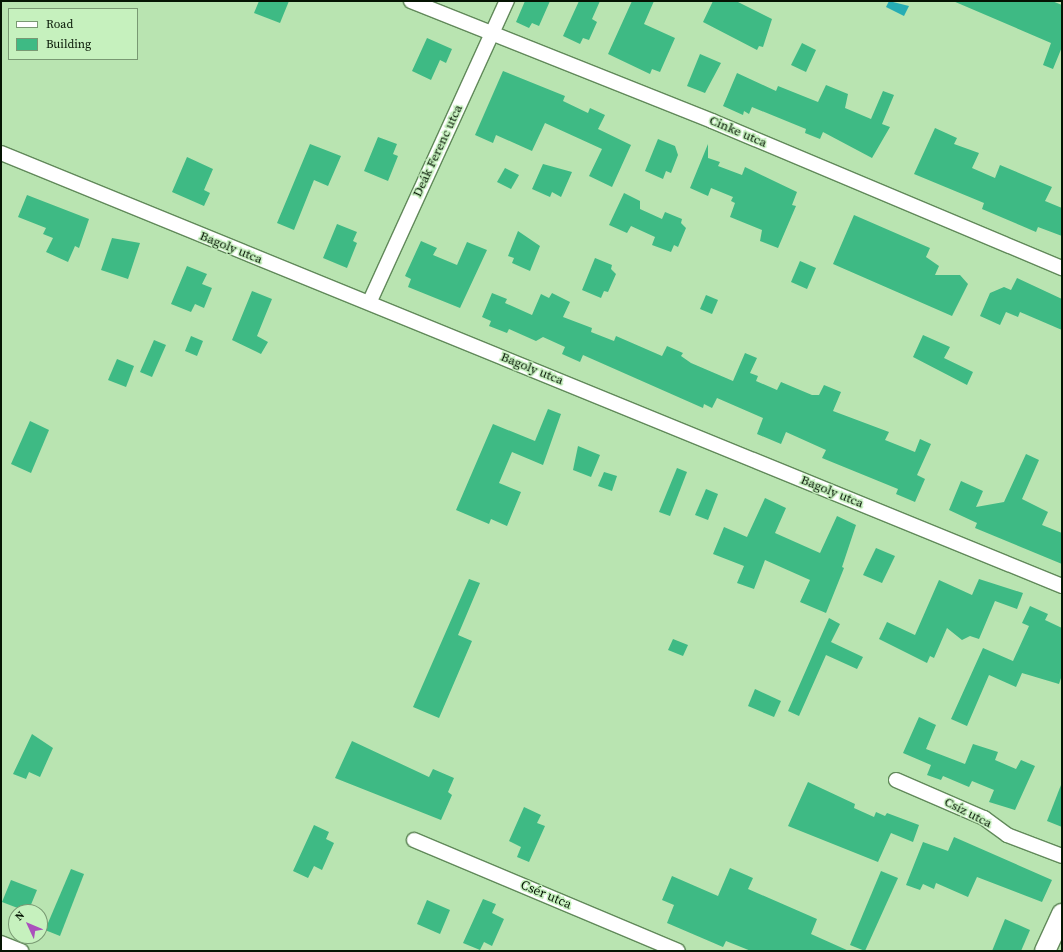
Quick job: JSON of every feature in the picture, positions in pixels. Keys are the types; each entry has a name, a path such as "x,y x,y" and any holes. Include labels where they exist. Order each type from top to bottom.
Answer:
{"street":[{"name":"Cinke utca","path":"411,1 1062,268"},
{"name":"Deák Ferenc utca","path":"370,301 507,1"},
{"name":"Bagoly utca","path":"1,153 370,301 1062,586"},
{"name":"Csíz utca","path":"896,780 984,818 1007,834 1062,856"},
{"name":"Csér utca","path":"414,840 678,951"},
{"path":"1045,951 1062,914"},
{"path":"1,943 21,951"}],"water":[{"path":"889,1 909,6 904,16 886,7"}],"building":[{"path":"259,1 289,1 280,23 254,13"},
{"path":"525,1 550,1 539,26 532,23 529,28 516,22"},
{"path":"579,1 600,1 592,19 597,22 589,40 583,38 580,44 563,36"},
{"path":"632,1 654,1 644,24 675,38 660,72 652,69 650,74 608,54"},
{"path":"713,1 736,1 772,19 763,47 759,46 757,50 703,22"},
{"path":"953,1 1052,1 1062,5 1062,47 1053,69 1043,65 1051,43"},
{"path":"427,38 452,49 446,63 440,60 431,80 412,71"},
{"path":"802,43 816,50 806,72 791,65"},
{"path":"700,54 721,63 705,93 687,86"},
{"path":"503,71 565,96 563,101 588,113 590,108 605,115 598,129 631,145 612,187 589,176 602,149 545,123 532,151 496,135 493,143 475,135"},
{"path":"737,73 776,91 778,86 818,102 826,85 848,94 845,108 871,119 883,91 894,95 882,124 890,127 872,158 823,132 820,139 805,133 806,129 752,107 749,114 744,111 743,115 723,106"},
{"path":"935,128 957,138 954,144 979,153 972,168 995,178 1000,165 1052,187 1045,201 1062,208 1062,236 1038,227 1036,232 982,209 984,203 914,174"},
{"path":"378,137 397,144 393,154 398,156 388,181 364,171"},
{"path":"658,139 675,146 678,155 671,173 666,171 663,179 645,171"},
{"path":"310,144 341,156 328,186 314,180 294,230 277,223"},
{"path":"708,144 708,158 720,162 718,166 742,175 745,167 797,192 792,205 796,206 778,248 760,241 762,230 730,217 735,203 731,201 733,197 711,188 708,196 690,188"},
{"path":"187,157 213,169 204,190 210,193 204,206 172,192"},
{"path":"543,164 572,172 561,197 552,192 550,197 532,189"},
{"path":"505,168 519,175 511,189 497,182"},
{"path":"624,193 640,201 640,209 662,219 665,212 682,219 681,223 686,228 678,247 674,245 671,252 652,245 655,237 631,226 627,233 609,225"},
{"path":"27,195 89,219 79,248 75,246 68,262 46,252 53,238 43,234 46,228 18,217"},
{"path":"854,215 930,248 926,257 939,266 935,275 960,275 968,284 952,316 833,264"},
{"path":"337,224 357,232 353,241 357,243 347,268 323,258"},
{"path":"518,231 540,246 530,271 512,263 514,258 508,256"},
{"path":"112,238 140,243 128,279 101,270"},
{"path":"421,241 437,248 433,255 457,265 467,242 487,250 460,308 408,287 411,279 405,276"},
{"path":"595,258 612,265 611,269 616,274 608,292 604,291 601,298 582,290"},
{"path":"800,261 816,268 807,289 791,282"},
{"path":"187,266 207,274 202,284 212,288 204,308 195,304 191,312 171,304"},
{"path":"1017,278 1062,299 1062,330 1020,312 1018,317 1006,312 1000,325 980,316 990,293 1004,287 1011,290"},
{"path":"252,291 272,299 257,336 268,342 261,354 232,340"},
{"path":"492,293 507,299 505,303 532,315 541,294 549,298 552,293 570,302 563,317 592,328 591,332 614,341 616,336 662,356 667,346 683,353 681,356 691,363 733,381 745,353 757,358 750,373 758,376 756,381 777,390 781,382 812,395 819,395 824,385 841,392 833,411 889,432 885,440 915,452 920,439 931,444 917,475 925,479 915,502 896,494 898,489 822,458 826,450 786,432 781,444 757,434 763,418 717,398 712,408 704,404 703,408 583,355 580,362 562,354 565,347 543,337 536,341 509,329 507,333 489,326 491,321 482,317"},
{"path":"706,295 718,300 712,314 700,309"},
{"path":"923,335 950,347 944,358 973,372 967,385 913,357"},
{"path":"191,336 203,341 197,356 185,351"},
{"path":"154,340 166,345 152,377 140,372"},
{"path":"117,359 134,366 126,387 108,380"},
{"path":"548,409 561,414 543,465 512,452 499,483 521,492 507,526 491,519 489,524 456,510 493,424 535,441"},
{"path":"30,421 49,430 31,473 11,464"},
{"path":"578,446 600,455 591,477 573,470"},
{"path":"1026,454 1039,460 1022,499 1048,512 1042,525 1062,533 1062,564 975,528 977,523 949,510 961,481 983,491 976,507 1004,502"},
{"path":"677,468 687,472 670,516 659,512"},
{"path":"604,472 617,476 612,491 598,486"},
{"path":"706,489 718,494 708,520 695,515"},
{"path":"765,498 786,508 775,533 820,553 837,516 856,525 842,567 844,568 826,613 800,602 810,580 765,560 754,589 737,583 744,566 713,554 724,527 747,537"},
{"path":"876,548 895,556 882,583 863,575"},
{"path":"469,579 480,583 458,635 472,641 439,718 413,707"},
{"path":"979,579 1023,593 1017,609 995,601 979,639 970,636 962,640 947,628 934,658 930,656 927,663 879,639 887,622 915,635 939,580 972,595"},
{"path":"1030,606 1048,614 1045,620 1062,628 1062,675 1059,684 1022,673 1016,687 989,675 967,726 951,719 983,648 1013,661 1029,626 1022,623"},
{"path":"829,618 840,624 831,642 863,657 857,669 826,655 799,716 788,711"},
{"path":"673,639 688,645 683,656 668,650"},
{"path":"755,689 781,701 774,717 748,706"},
{"path":"919,717 936,725 926,749 965,764 973,744 998,752 995,760 1016,769 1021,760 1035,766 1015,810 989,802 994,790 972,781 969,787 943,776 941,780 927,775 931,765 903,753"},
{"path":"32,734 53,748 40,777 29,772 26,779 13,774"},
{"path":"352,741 429,777 433,769 454,778 448,792 452,795 441,820 335,778"},
{"path":"808,782 855,804 854,808 874,817 876,812 885,816 887,813 919,825 913,842 891,833 878,862 788,826"},
{"path":"1062,785 1062,827 1047,821"},
{"path":"524,807 541,815 537,823 545,826 529,862 517,857 521,847 509,841"},
{"path":"314,825 329,832 326,839 334,843 322,870 314,866 308,878 293,871"},
{"path":"954,837 1052,880 1042,902 977,877 968,897 936,883 934,889 923,884 920,890 906,885 923,842 948,851"},
{"path":"730,868 753,878 748,889 817,919 811,934 849,951 751,951 726,941 723,947 667,923 674,905 662,900 672,876 718,896"},
{"path":"71,869 84,874 60,936 48,931 48,923"},
{"path":"881,871 898,878 865,951 850,945"},
{"path":"11,880 37,890 31,904 8,904 2,902"},
{"path":"483,899 496,904 492,913 504,919 492,946 484,942 480,950 463,943"},
{"path":"427,900 450,910 440,934 417,924"},
{"path":"1005,919 1030,930 1021,951 992,951"}]}
